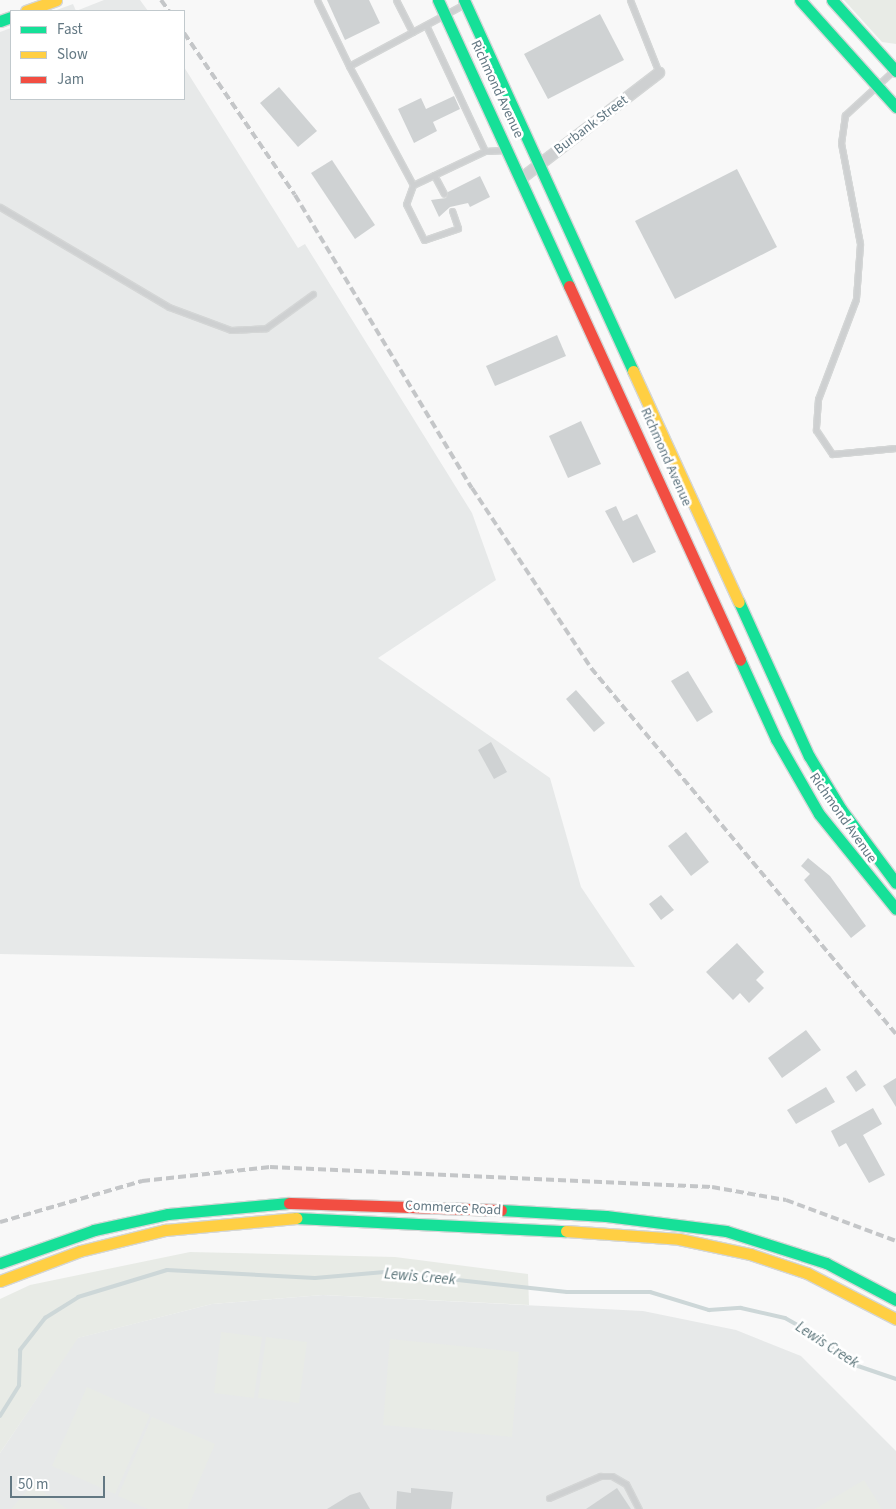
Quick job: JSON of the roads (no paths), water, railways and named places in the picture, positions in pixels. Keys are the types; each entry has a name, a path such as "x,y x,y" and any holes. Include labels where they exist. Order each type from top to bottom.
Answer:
{"main road":[{"path":"29,10 56,0"},
{"name":"Richmond Avenue","path":"438,0 794,765 854,862 896,909"},
{"path":"800,0 896,107"},
{"path":"832,0 896,70"},
{"name":"Richmond Avenue","path":"465,2 540,163 806,758 896,883"},
{"name":"Commerce Road","path":"0,1262 130,1222 250,1203 368,1202 682,1223 759,1239 858,1278 896,1300"},
{"name":"Commerce Road","path":"0,1281 135,1236 258,1218 352,1217 679,1239 778,1262 853,1294 896,1319"}],"street":[{"name":"Burbank Street","path":"522,178 659,73"}],"lane":[{"path":"317,0 349,66 413,185"},
{"path":"396,0 412,32"},
{"path":"630,0 659,73"},
{"path":"349,66 465,2"},
{"path":"426,25 485,150"},
{"path":"896,70 845,115 841,143 860,244 856,299 818,399 816,430 832,454 896,448"},
{"path":"452,210 458,228 424,240 406,204 413,185 485,150 509,150"},
{"path":"434,175 444,194"},
{"path":"0,208 169,307 231,330 266,328 313,294"},
{"path":"679,1239 682,1223"},
{"path":"853,1294 858,1278"},
{"path":"549,1498 600,1476 612,1476 626,1484 639,1509"}],"waterway":[{"name":"Lewis Creek","path":"0,1416 19,1385 20,1350 45,1318 78,1297 167,1270 315,1278 385,1272 567,1292 650,1292 709,1310 741,1308 785,1318 824,1340 852,1364 896,1379"}],"railway":[{"path":"161,0 168,10"},
{"path":"185,34 295,195 472,488 591,668 896,1034"},
{"path":"0,1222 142,1181 270,1167 712,1187 786,1200 896,1241"}]}
